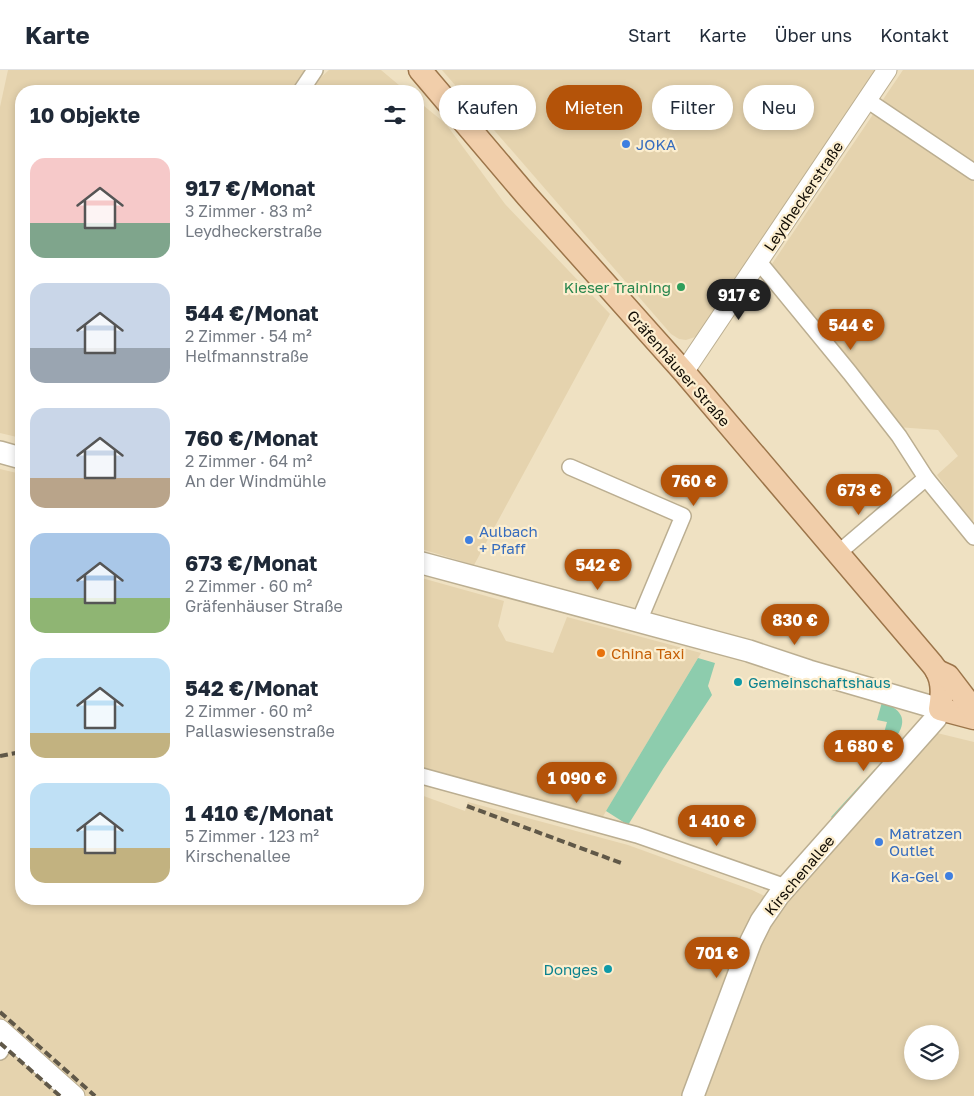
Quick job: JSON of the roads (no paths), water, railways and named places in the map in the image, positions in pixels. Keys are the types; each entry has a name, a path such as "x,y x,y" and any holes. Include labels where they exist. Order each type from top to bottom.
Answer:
{"main road":[{"name":"Gräfenhäuser Straße","path":"420,70 527,196 684,372 937,671 948,676 974,710"},
{"path":"0,452 15,456"},
{"path":"424,564 769,657 809,671 974,718"},
{"path":"937,671 942,687 940,709"},
{"name":"Kirschenallee","path":"692,1096 751,940 767,912 786,887 936,718 940,709"}],"street":[{"path":"305,85 315,70"},
{"name":"Leydheckerstraße","path":"684,372 887,70"},
{"path":"867,100 974,172"},
{"path":"759,262 850,373 917,461 926,478 974,536"},
{"path":"570,467 683,516 639,621"},
{"path":"837,554 926,478"},
{"path":"424,777 637,835 786,887"},
{"path":"3,1039 75,1096"}],"railway":[{"path":"0,756 15,753"},
{"path":"467,806 621,863"},
{"path":"0,1012 95,1096"},
{"path":"0,1043 60,1096"}],"place":[{"name":"JOKA","path":"626,144"},
{"name":"Kieser Training","path":"681,287"},
{"name":"Aulbach + Pfaff","path":"469,540"},
{"name":"China Taxi","path":"601,653"},
{"name":"Gemeinschaftshaus","path":"738,682"},
{"name":"Matratzen Outlet","path":"879,842"},
{"name":"Ka-Gel","path":"949,876"},
{"name":"Donges","path":"608,969"}]}
